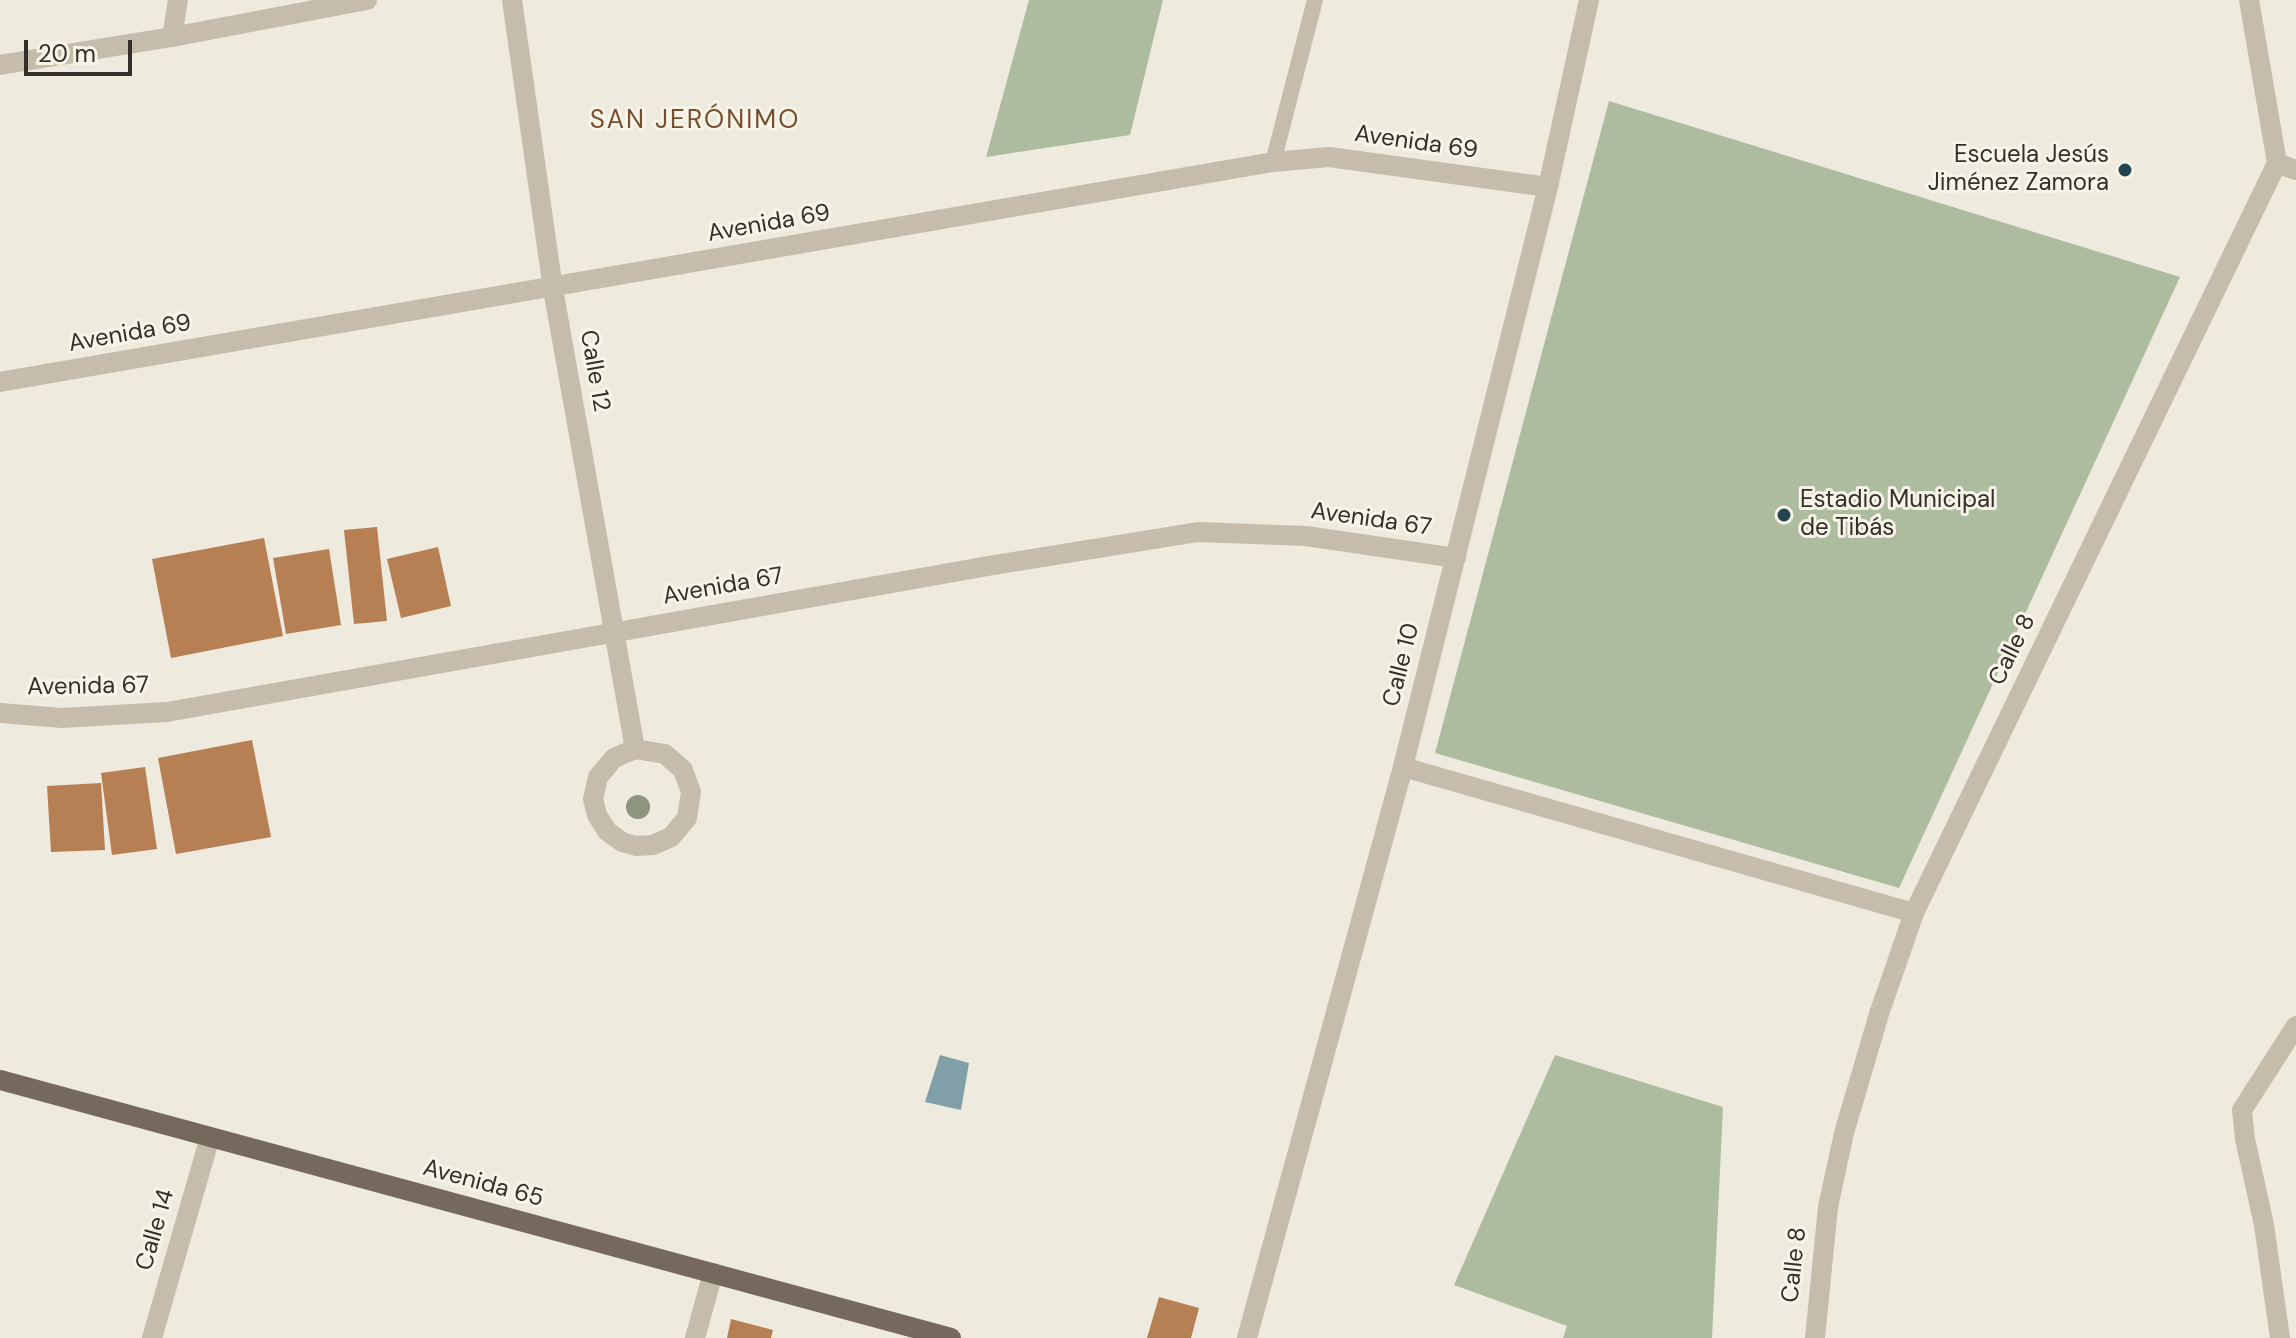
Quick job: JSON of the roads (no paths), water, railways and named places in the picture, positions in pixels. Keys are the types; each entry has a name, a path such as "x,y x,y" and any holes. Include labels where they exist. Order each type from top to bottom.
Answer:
{"main road":[{"name":"Avenida 65","path":"0,1080 951,1338"}],"street":[{"path":"172,37 178,0"},
{"path":"0,65 172,37 367,0"},
{"name":"Calle 12","path":"512,0 553,289 635,749"},
{"name":"Calle 10","path":"1247,1338 1403,767 1548,187 1589,0"},
{"name":"Calle 8","path":"1815,1338 1828,1207 1844,1133 1879,1014 1914,913 2287,167 2249,0"},
{"name":"Avenida 69","path":"0,382 553,289 1273,162 1329,157 1548,187"},
{"name":"Avenida 67","path":"0,713 62,718 167,712 1198,532 1306,536 1456,558"},
{"path":"635,749 665,754 683,770 691,792 687,818 671,837 653,845 636,846 622,842 607,831 597,815 593,799 598,777 614,758 635,749"},
{"path":"1403,767 1914,913"},
{"path":"2280,1338 2264,1225 2245,1139 2242,1110 2296,1026"},
{"name":"Calle 14","path":"152,1338 210,1137"},
{"path":"695,1338 713,1273"}],"lane":[{"path":"1273,162 1315,0"}],"water":[{"path":"940,1055 969,1063 961,1110 925,1102"}],"place":[{"name":"Escuela Jesús Jiménez Zamora","path":"2125,170"},
{"name":"Estadio Municipal de Tibás","path":"1784,515"}],"district":[{"name":"SAN JERÓNIMO","path":"695,121"}]}
